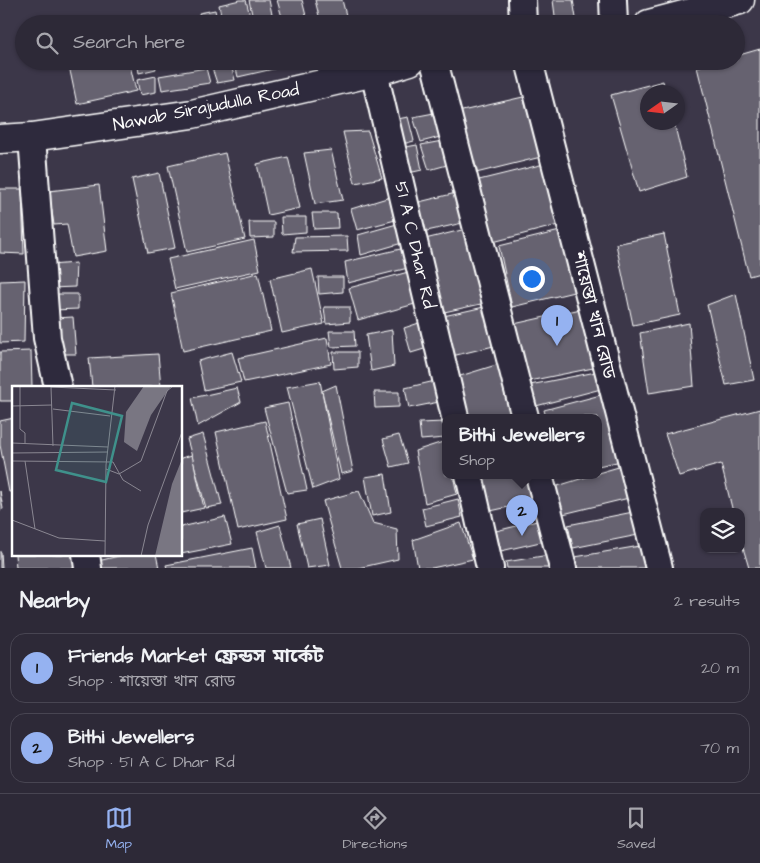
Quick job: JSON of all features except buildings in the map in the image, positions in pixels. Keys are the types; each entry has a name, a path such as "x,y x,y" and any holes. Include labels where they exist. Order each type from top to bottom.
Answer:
{"street":[{"path":"522,0 523,15"},
{"path":"614,0 614,15"},
{"path":"683,15 740,0"},
{"name":"Nawab Sirajudulla Road","path":"0,139 32,137 200,112 381,70"},
{"path":"436,70 524,414"},
{"name":"শায়েস্তা খান রোড","path":"531,70 659,568"},
{"name":"51 A C Dhar Rd","path":"374,72 454,414"},
{"path":"32,137 47,338 58,386"},
{"path":"470,479 490,568"},
{"path":"540,479 563,568"}],"place":[{"name":"Friends Market ফ্রেন্ডস মার্কেট","path":"557,346"},
{"name":"Bithi Jewellers","path":"522,536"}]}
